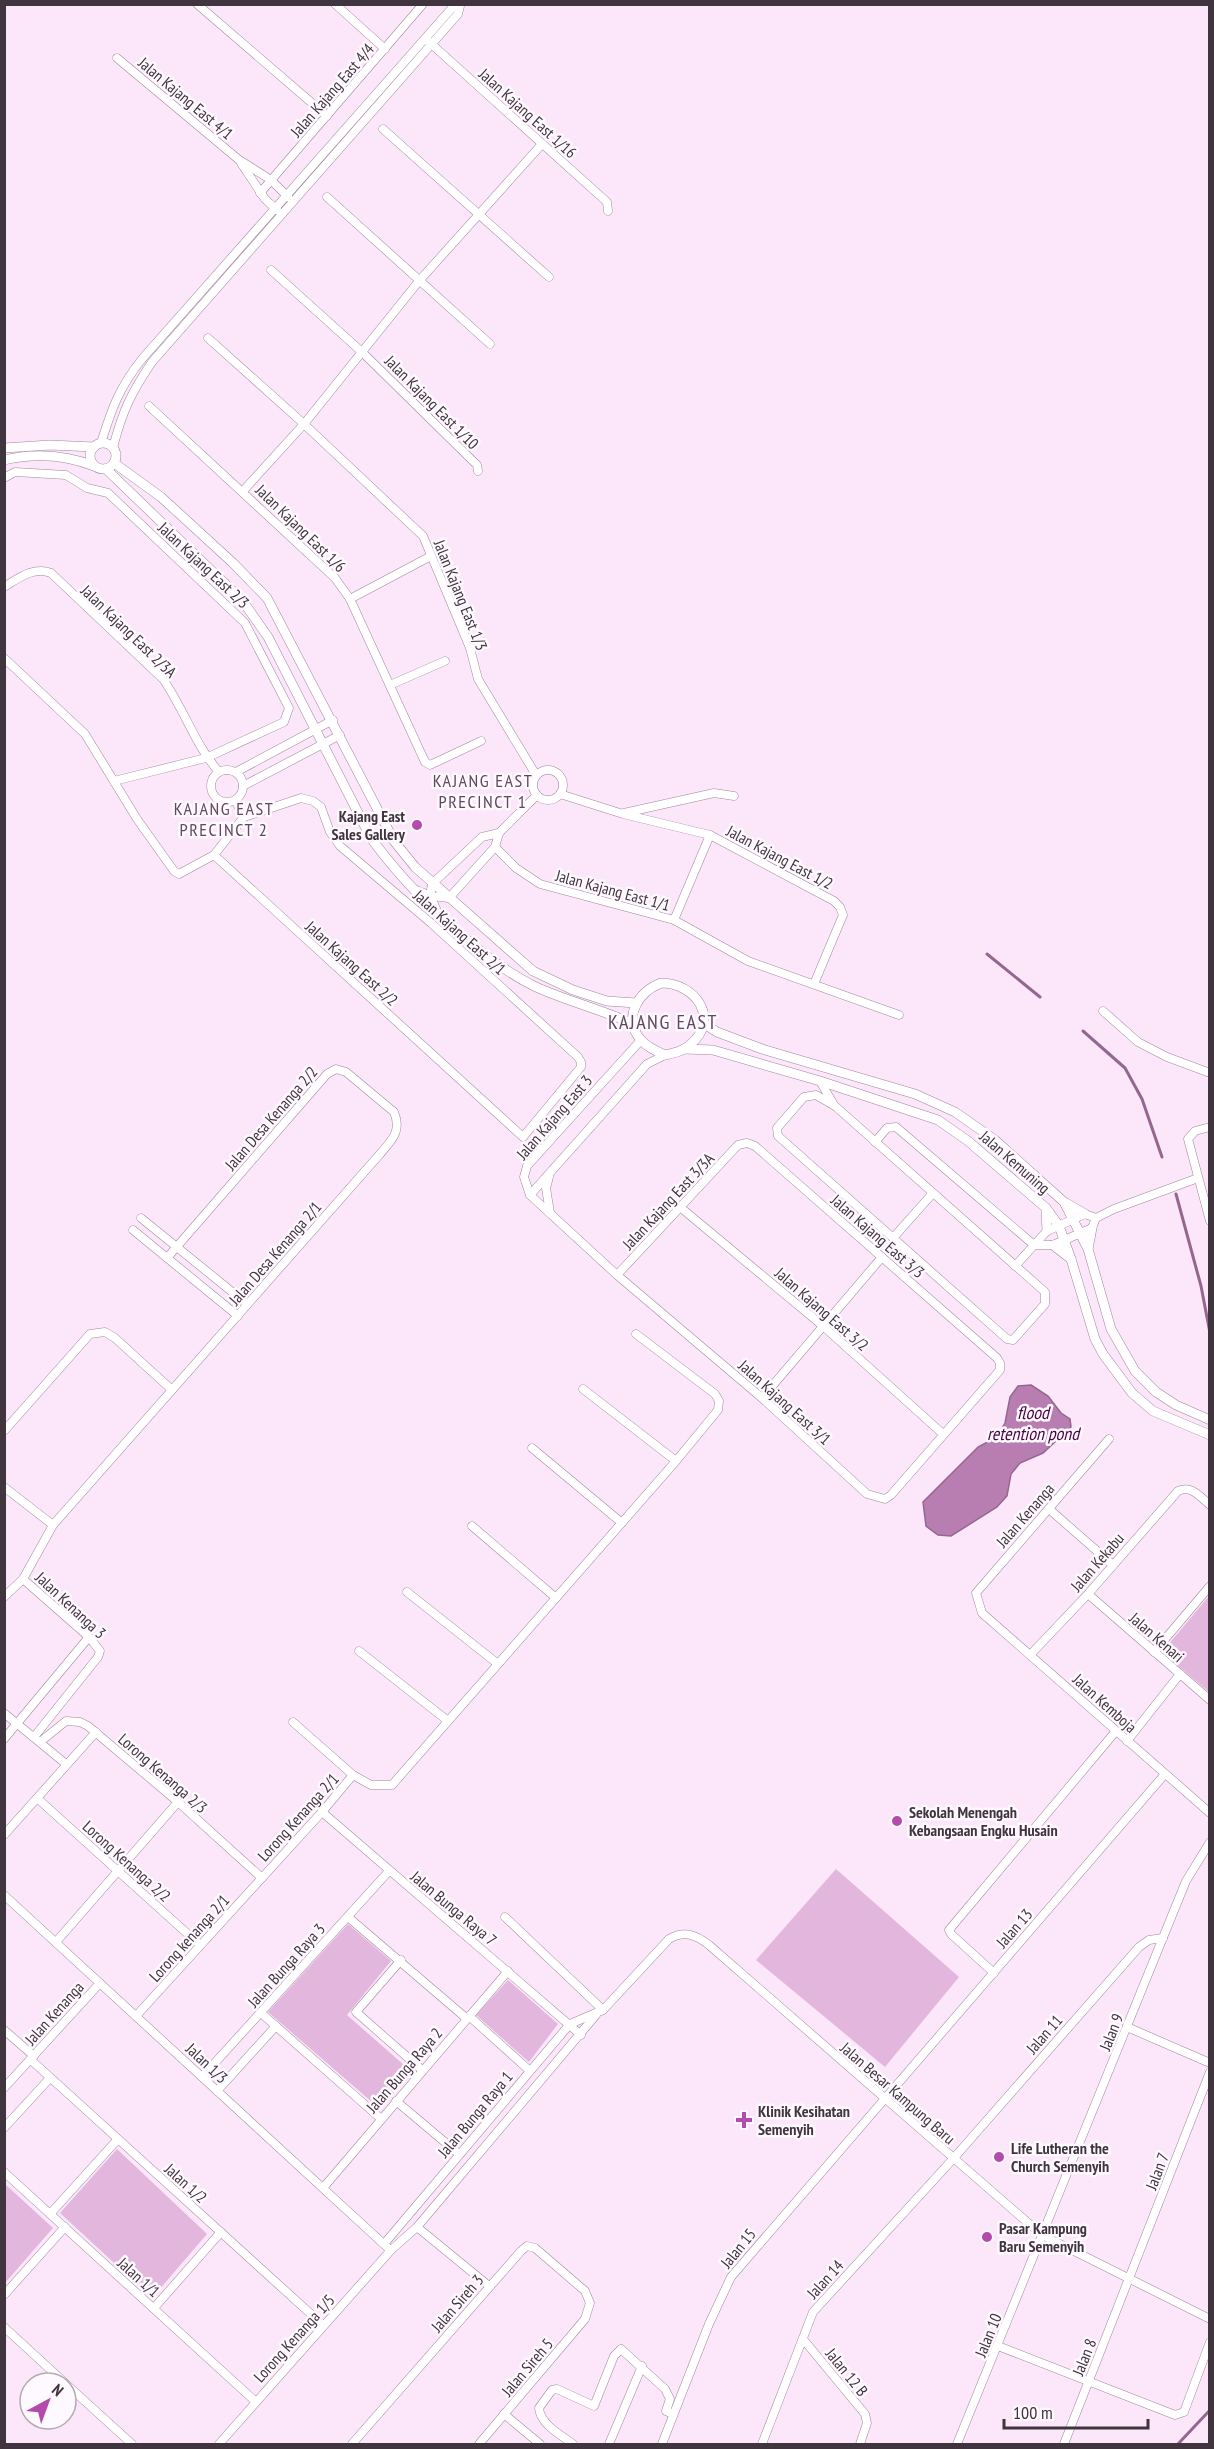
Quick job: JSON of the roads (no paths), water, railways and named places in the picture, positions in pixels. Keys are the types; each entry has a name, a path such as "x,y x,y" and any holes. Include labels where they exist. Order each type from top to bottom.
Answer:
{"street":[{"path":"197,4 327,116"},
{"path":"335,4 385,49"},
{"name":"Jalan Kajang East 4/4","path":"260,193 423,4"},
{"path":"94,466 90,455 97,445 124,381 285,194 452,8 460,6 459,14 152,362 137,384 121,415 113,448 116,455 114,463 106,469"},
{"name":"Jalan Kajang East 1/16","path":"425,38 607,206"},
{"name":"Jalan Kajang East 4/1","path":"117,58 238,159 271,180 293,201"},
{"path":"383,129 549,277"},
{"path":"243,491 363,353 419,281 542,144"},
{"name":"Jalan Kajang East 4/1","path":"238,159 260,193 282,214"},
{"path":"327,197 490,344"},
{"name":"Jalan Kajang East 1/10","path":"271,270 363,353 477,465 478,471"},
{"name":"Jalan Kajang East 1/3","path":"208,338 304,423 423,536 470,648 478,679 536,775"},
{"name":"Jalan Kajang East 1/6","path":"149,406 335,578 350,599 427,764 430,765 481,741"},
{"path":"4,447 97,445 113,448"},
{"path":"4,460 51,456 81,461 106,469 242,600 268,637 371,838 391,866 437,911 508,972 536,987 610,1013 633,1024"},
{"path":"114,463 161,497 233,562 267,598 333,720 394,841 416,867 533,971 573,990 607,1001 636,1003"},
{"name":"Jalan Kajang East 2/3","path":"4,478 15,472 66,474 87,488 108,493 245,623 288,708 284,722 206,758 114,781"},
{"path":"350,599 431,556"},
{"name":"Jalan Kajang East 2/3A","path":"4,586 33,571 43,570 51,573 163,680 173,694 206,758"},
{"path":"4,658 86,734 136,819 174,871 179,874 214,855 244,817 235,801"},
{"path":"390,685 444,661"},
{"path":"236,772 333,720"},
{"path":"243,786 340,735"},
{"path":"206,758 219,772"},
{"path":"228,770 236,772 243,781 241,795 235,801 220,801 213,794 212,779 219,772 228,770"},
{"path":"548,770 559,774 564,786 561,794 549,800 537,795 533,788 536,775 548,770"},
{"path":"623,814 714,793 734,796"},
{"name":"Jalan Kajang East 1/2","path":"561,794 623,814 710,835 834,901 840,907 843,915 814,984"},
{"path":"449,898 495,847 499,833 537,795"},
{"name":"Jalan Kajang East 2/1","path":"244,817 301,798 313,801 321,807 330,832 340,846 431,923 578,1058 581,1067 523,1137"},
{"path":"437,911 431,896 430,888 433,883 482,837 499,833"},
{"path":"674,920 710,835"},
{"name":"Jalan Kajang East 1/1","path":"495,847 516,868 540,884 674,920 748,961 899,1015"},
{"name":"Jalan Kajang East 2/2","path":"214,855 523,1137"},
{"path":"414,890 431,896 449,898"},
{"path":"661,983 683,986 699,1002 703,1023 700,1034 684,1049 665,1055 650,1048 641,1040 633,1024 636,1003 642,994 661,983"},
{"path":"1103,1011 1138,1042 1167,1057 1209,1072"},
{"name":"Jalan Kemuning","path":"703,1023 717,1032 762,1049 906,1091 955,1112 995,1140 1064,1202 1088,1249 1111,1329 1135,1371 1156,1392 1176,1405 1209,1420"},
{"name":"Jalan Kajang East 3","path":"641,1040 527,1166 524,1177 530,1195 647,1064 665,1055"},
{"name":"Jalan Kemuning","path":"684,1049 713,1050 820,1081 938,1120 968,1141 1046,1208 1059,1226 1095,1339 1102,1354 1132,1393 1153,1411 1209,1435"},
{"name":"Jalan Desa Kenanga 2/2","path":"167,1258 327,1074 336,1069 355,1079 394,1112 398,1121 397,1132"},
{"path":"820,1081 834,1106"},
{"path":"816,1095 834,1106 875,1142 1045,1292 1045,1304 1010,1341 778,1136 777,1128 804,1097 816,1095"},
{"path":"875,1142 887,1128 896,1127 1034,1245 1053,1245 1092,1228"},
{"path":"1209,1127 1195,1131 1188,1139 1209,1221"},
{"name":"Jalan Desa Kenanga 2/1","path":"5,1596 22,1579 53,1525 397,1132"},
{"name":"Jalan Kajang East 3/3","path":"738,1145 747,1143 755,1146 997,1358"},
{"name":"Jalan Kajang East 3/3A","path":"617,1275 738,1145"},
{"name":"Jalan Kajang East 3","path":"550,1173 546,1188 550,1213"},
{"path":"1088,1249 1096,1218 1114,1209 1198,1178"},
{"path":"893,1238 933,1193"},
{"name":"Jalan Kajang East 3/1","path":"530,1195 617,1275 762,1398 867,1494 885,1499 891,1495 1000,1370 997,1358"},
{"path":"1064,1202 1096,1218"},
{"name":"Jalan Kajang East 3/2","path":"680,1207 823,1326 943,1434"},
{"path":"1046,1208 1047,1231"},
{"path":"1016,1266 1047,1231 1085,1214"},
{"path":"141,1218 247,1304"},
{"path":"133,1230 238,1316"},
{"path":"1053,1245 1071,1258"},
{"path":"762,1398 882,1257"},
{"path":"4,1431 90,1334 105,1332 115,1338 172,1390"},
{"path":"293,1722 353,1775 371,1785 392,1785 718,1410 719,1401 715,1394 636,1334"},
{"path":"583,1389 676,1461"},
{"name":"Jalan Kenanga","path":"982,1613 976,1593 1109,1439"},
{"path":"532,1448 622,1523"},
{"path":"4,1487 53,1525"},
{"name":"Jalan Kekabu","path":"1030,1655 1088,1594 1178,1491 1185,1488 1192,1490 1209,1505"},
{"path":"1049,1509 1113,1565"},
{"path":"472,1526 556,1598"},
{"name":"Jalan Kenanga 3","path":"22,1579 98,1646 98,1657 37,1739"},
{"path":"1154,1652 1209,1586"},
{"path":"407,1592 498,1664"},
{"name":"Jalan Kenari","path":"1088,1594 1209,1700"},
{"name":"Jalan Kemboja","path":"982,1613 1209,1812"},
{"path":"4,1739 89,1637"},
{"path":"360,1650 448,1721"},
{"path":"1127,1741 1180,1674"},
{"path":"4,1713 66,1764"},
{"name":"Lorong Kenanga 2/3","path":"37,1739 66,1721 80,1722 96,1732 178,1802 262,1878"},
{"path":"994,1972 949,1930 1116,1731"},
{"path":"4,1834 96,1732"},
{"name":"Jalan 13","path":"885,2100 1165,1774"},
{"name":"Lorong Kenanga 2/1","path":"262,1878 353,1775"},
{"name":"Lorong Kenanga 2/2","path":"37,1798 200,1945"},
{"path":"56,1942 178,1802"},
{"name":"Jalan Bunga Raya 7","path":"322,1812 581,2035"},
{"name":"Jalan 9","path":"1042,2235 1186,1881 1209,1842"},
{"name":"Jalan Bunga Raya 3","path":"202,2077 389,1871"},
{"name":"Lorong kenanga 2/1","path":"136,2016 262,1878"},
{"name":"Jalan 1/3","path":"4,1895 391,2250"},
{"path":"348,1917 530,2071"},
{"path":"505,1917 600,2012"},
{"name":"Jalan Besar Kampung Baru","path":"417,2227 600,2012 669,1939 678,1934 697,1936 1042,2235 1209,2319"},
{"name":"Jalan 11","path":"953,2159 1139,1947 1149,1940 1163,1938"},
{"path":"401,1960 356,2012 422,2070"},
{"name":"Jalan Bunga Raya 2","path":"323,2188 380,2118 508,1971"},
{"name":"Jalan Kenanga","path":"4,2088 100,1983"},
{"name":"Jalan Bunga Raya 1","path":"384,2244 570,2024 600,2012"},
{"path":"261,2013 380,2118"},
{"path":"217,2091 276,2026"},
{"path":"1127,2027 1209,2063"},
{"name":"Jalan 1/2","path":"4,2030 50,2078 324,2325"},
{"name":"Jalan 7","path":"1130,2280 1209,2072"},
{"path":"4,2128 50,2078"},
{"path":"396,2100 459,2154"},
{"name":"Jalan 15","path":"662,2445 720,2298 731,2277 885,2100"},
{"path":"50,2214 118,2139"},
{"name":"Jalan 14","path":"762,2445 813,2312 953,2159"},
{"name":"Jalan 1/1","path":"4,2172 256,2402"},
{"path":"4,2295 65,2227"},
{"path":"417,2227 489,2286"},
{"name":"Lorong Kenanga 1/5","path":"219,2445 391,2250 417,2227"},
{"path":"154,2308 221,2232"},
{"name":"Jalan 10","path":"957,2445 1042,2235"},
{"name":"Jalan Sireh 3","path":"352,2445 489,2286 527,2246 535,2248 585,2290 590,2303"},
{"name":"Jalan 8","path":"1064,2445 1130,2280"},
{"name":"Jalan Sireh 5","path":"479,2445 585,2319 590,2303"},
{"path":"4,2327 53,2371"},
{"name":"Jalan 12 B","path":"803,2339 865,2414 867,2423 860,2445"},
{"path":"998,2346 1175,2415 1181,2414 1209,2342"},
{"path":"573,2445 549,2425 539,2414 539,2408 552,2390 557,2389 594,2406 617,2350 621,2349 642,2366 665,2389 670,2399 666,2411 673,2414"},
{"path":"609,2445 642,2366"},
{"path":"78,2394 132,2445"},
{"path":"504,2414 540,2445"}],"water":[{"name":"flood retention pond","path":"1031,1385 1048,1396 1061,1413 1070,1419 1071,1427 1043,1453 1020,1463 1011,1474 1007,1496 997,1507 951,1536 938,1535 926,1526 923,1502 978,1447 997,1437 1005,1423 1010,1397 1018,1386"}],"waterway":[{"path":"987,954 1040,997"},
{"path":"1083,1031 1125,1068 1142,1099 1162,1157"},
{"path":"1176,1194 1201,1286 1210,1333"},
{"path":"1178,2444 1210,2410"}],"place":[{"name":"Kajang East Sales Gallery","path":"417,825"},
{"name":"Sekolah Menengah Kebangsaan Engku Husain","path":"897,1821"},
{"name":"Klinik Kesihatan Semenyih","path":"744,2120"},
{"name":"Life Lutheran the Church Semenyih","path":"999,2157"},
{"name":"Pasar Kampung Baru Semenyih","path":"987,2237"}],"district":[{"name":"KAJANG EAST PRECINCT 1","path":"483,791"},
{"name":"KAJANG EAST PRECINCT 2","path":"224,819"},
{"name":"KAJANG EAST","path":"663,1022"}]}
